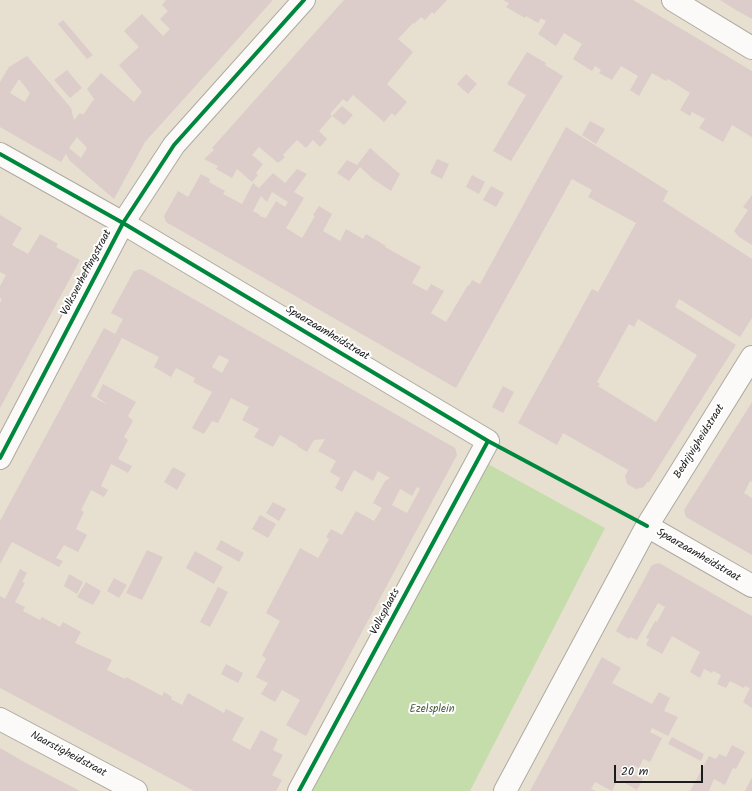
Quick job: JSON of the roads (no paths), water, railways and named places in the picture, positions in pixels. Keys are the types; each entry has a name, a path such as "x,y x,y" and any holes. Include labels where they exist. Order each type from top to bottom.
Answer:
{"street":[{"name":"Volksverheffingstraat","path":"0,458 123,223 174,145 304,0"},
{"path":"673,0 752,48"},
{"name":"Spaarzaamheidstraat","path":"0,154 123,223 488,441"},
{"name":"Bedrijvigheidstraat","path":"647,526 752,357"},
{"name":"Volksplaats","path":"299,791 488,441"},
{"name":"Spaarzaamheidstraat","path":"647,526 752,586"},
{"path":"505,791 647,526"},
{"name":"Naarstigheidstraat","path":"0,719 136,791"}],"park label":[{"name":"Ezelsplein","path":"432,710"}]}
